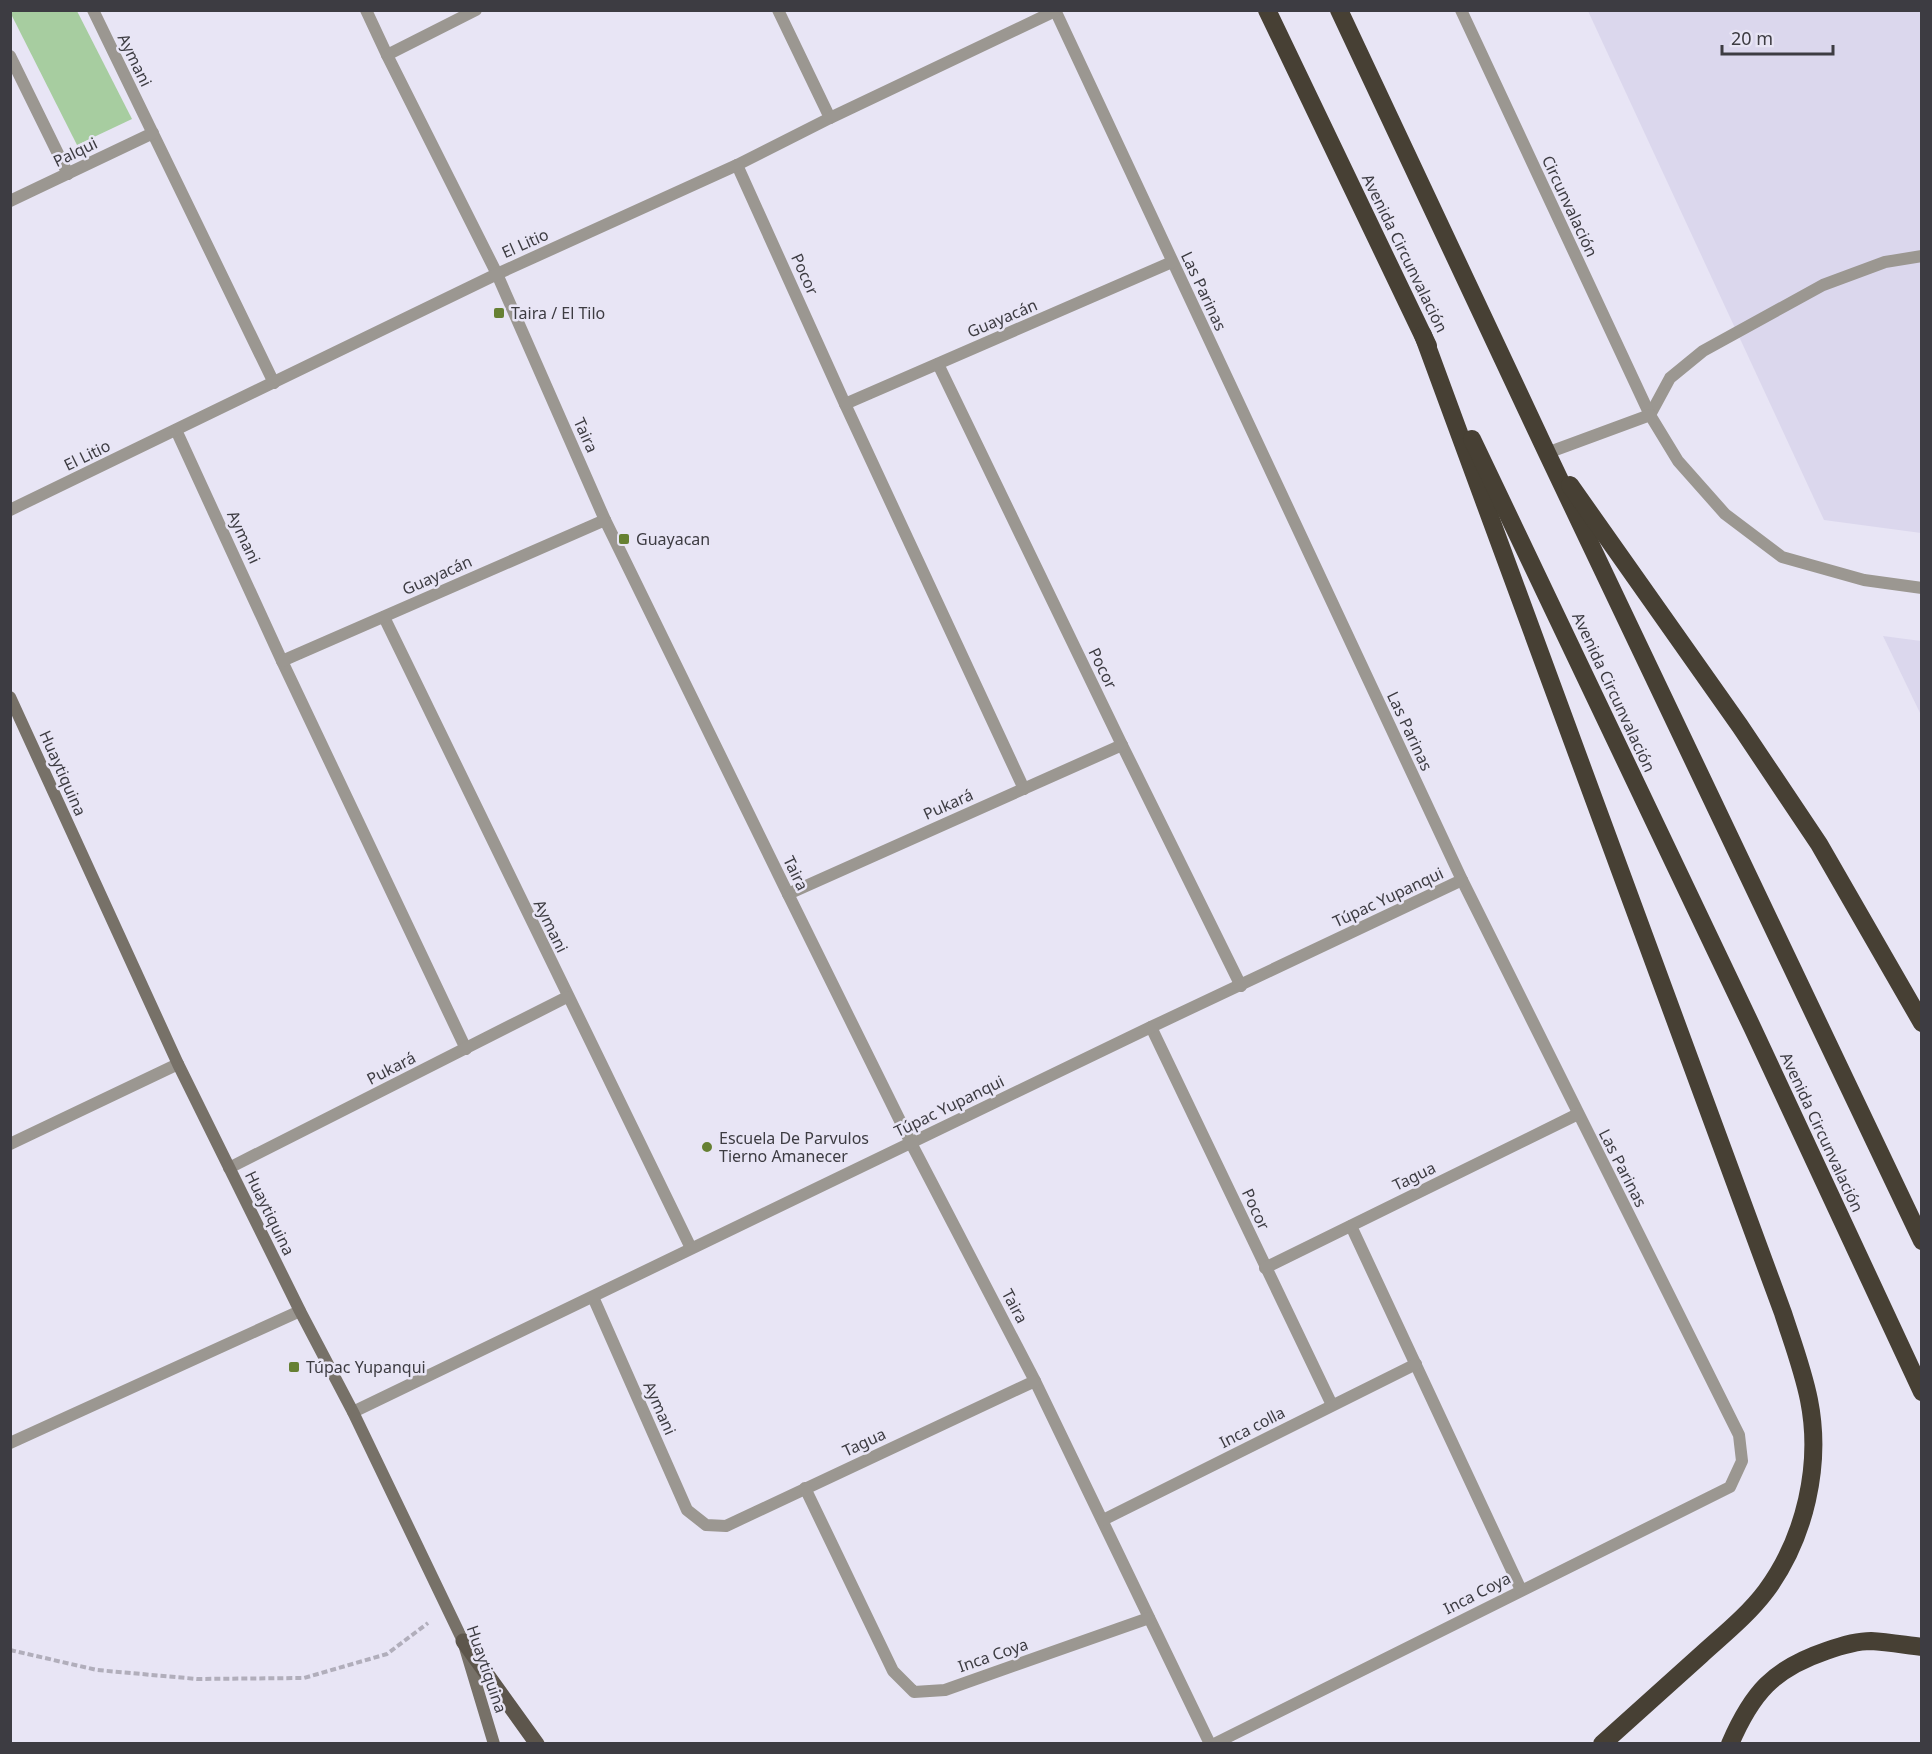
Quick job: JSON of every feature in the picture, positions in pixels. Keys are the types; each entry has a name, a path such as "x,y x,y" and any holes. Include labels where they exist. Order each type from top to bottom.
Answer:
{"highway":[{"name":"Avenida Circunvalación","path":"1268,10 1748,1018 1922,1392"},
{"path":"1339,10 1546,453 1922,1241"},
{"path":"1423,335 1779,1301 1809,1400 1813,1433 1812,1467 1808,1493 1793,1544 1778,1574 1749,1611 1602,1743"},
{"path":"1546,453 1594,517 1820,844 1922,1023"},
{"path":"1730,1743 1752,1700 1770,1681 1791,1666 1842,1645 1869,1641 1922,1647"}],"main road":[{"path":"463,1641 537,1743"}],"street":[{"name":"Aymani","path":"93,10 274,383"},
{"name":"Taira","path":"366,10 497,274 605,520 911,1143 1035,1382 1212,1743"},
{"path":"387,55 476,10"},
{"path":"778,10 830,118"},
{"name":"Circunvalación","path":"1461,10 1650,415 1678,461 1725,514 1782,557 1864,580 1922,588"},
{"name":"El Litio","path":"10,510 497,274 737,165 1055,11"},
{"name":"Las Parinas","path":"1055,11 1462,880 1739,1435 1742,1461"},
{"path":"10,56 68,174"},
{"name":"Palqui","path":"10,201 153,133"},
{"name":"Pocor","path":"737,165 844,404 1024,789"},
{"path":"1546,453 1650,415 1670,378 1703,351 1823,285 1885,262 1922,256"},
{"name":"Guayacán","path":"844,404 1172,262"},
{"name":"Pocor","path":"938,364 1241,986"},
{"name":"Aymani","path":"176,430 282,662 466,1049"},
{"name":"Guayacán","path":"282,662 605,520"},
{"name":"Aymani","path":"384,617 691,1248"},
{"name":"Huaytiquina","path":"10,697 178,1064 300,1311 354,1412 463,1641 494,1743"},
{"name":"Pukará","path":"788,894 1122,745"},
{"name":"Túpac Yupanqui","path":"354,1412 1151,1027 1462,880"},
{"name":"Pukará","path":"229,1168 567,997"},
{"name":"Pocor","path":"1151,1027 1332,1405"},
{"path":"10,1144 178,1064"},
{"name":"Tagua","path":"1265,1268 1578,1114"},
{"path":"1351,1226 1521,1590"},
{"name":"Aymani","path":"593,1297 687,1510 706,1525"},
{"path":"10,1443 300,1311"},
{"name":"Inca colla","path":"1103,1520 1416,1364"},
{"name":"Tagua","path":"706,1525 726,1526 1035,1382"},
{"name":"Inca Coya","path":"1212,1743 1730,1487 1742,1461"},
{"name":"Inca Coya","path":"805,1488 893,1671 914,1692 945,1690 1149,1618"}],"path":[{"path":"10,1650 97,1670 197,1679 304,1678 387,1654 447,1609"}],"shaded area":[{"path":"1588,11 1921,11 1921,533 1824,520"},
{"path":"1883,636 1921,641 1921,715"}],"green space":[{"path":"11,10 77,11 132,119 77,145"}],"place":[{"name":"Taira / El Tilo","path":"499,313"},
{"name":"Guayacan","path":"624,539"},
{"name":"Escuela De Parvulos Tierno Amanecer","path":"707,1147"},
{"name":"Túpac Yupanqui","path":"294,1367"}]}
